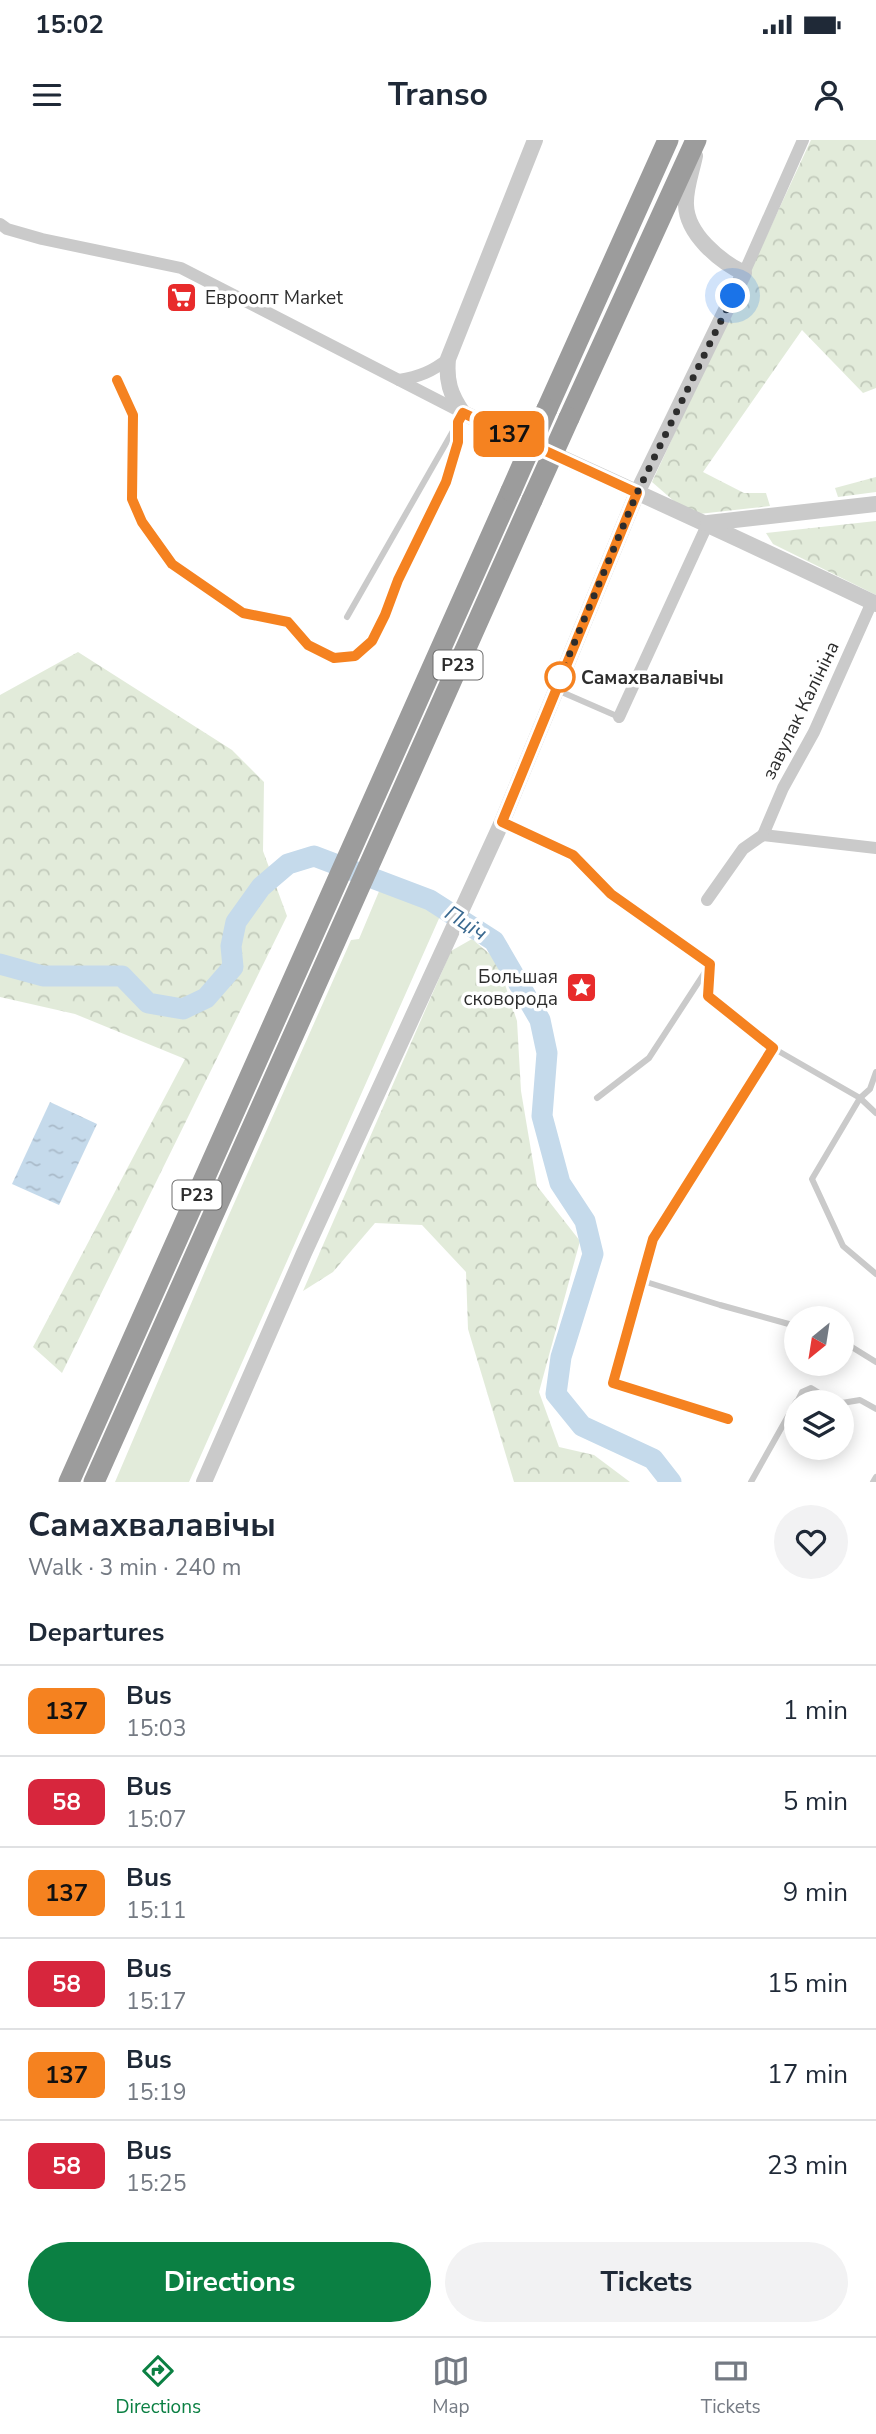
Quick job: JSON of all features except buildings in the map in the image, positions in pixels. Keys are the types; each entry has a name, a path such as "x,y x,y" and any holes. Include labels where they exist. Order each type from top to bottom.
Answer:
{"highway":[{"name":"Р23","path":"94,1482 335,914 365,820 668,140"},
{"name":"Р23","path":"69,1482 335,914 385,830 697,140"}],"street":[{"path":"460,417 446,378 448,359 535,140"},
{"path":"697,140 685,202 687,216 705,246 727,265 744,273"},
{"path":"204,1482 304,1253 502,822 637,493 744,273 803,140"},
{"path":"0,224 7,229 42,239 181,268 399,380 460,417 708,523 874,603"},
{"path":"399,380 433,370 448,359"},
{"path":"708,523 876,504"},
{"path":"620,717 708,523"},
{"name":"завулак Калініна","path":"763,835 783,788 814,732 874,603"},
{"path":"707,900 743,849 763,835 876,848"}],"lane":[{"path":"117,380 133,415 132,499 142,522 172,564 243,613 288,622 308,645 334,658 355,656 372,641 398,580 446,482 458,442 460,417"},
{"path":"347,617 460,417"},
{"path":"555,690 620,717"},
{"path":"502,822 573,855 611,894 710,964"},
{"path":"710,964 708,996 773,1048 860,1098 876,1113"},
{"path":"597,1098 649,1058 710,964"},
{"path":"728,1419 613,1383 653,1239 773,1048"},
{"path":"876,1072 870,1089 860,1098 812,1179 844,1246 876,1274"},
{"path":"643,1281 784,1323"},
{"path":"854,1348 876,1362"},
{"path":"854,1401 860,1400 876,1409"},
{"path":"751,1482 784,1423"},
{"path":"873,1482 876,1477"}],"green space":[{"path":"811,140 876,140 876,388 863,393 802,330 703,472 744,493 766,493 770,506 690,515 652,482"},
{"path":"876,477 876,492 838,497 835,488"},
{"path":"876,521 876,595 773,544 766,533"},
{"path":"78,652 232,750 264,782 263,851 287,916 62,1373 33,1347 185,1059 75,1014 0,997 0,695"},
{"path":"380,889 427,904 441,914 189,1482 115,1482 228,1217 351,940 359,939"},
{"path":"472,939 497,960 517,1021 521,1091 537,1186 580,1241 539,1392 559,1447 594,1455 630,1482 514,1482 468,1329 466,1272 422,1225 375,1223 333,1272 303,1291 451,951"}],"water":[{"path":"50,1102 97,1124 59,1205 12,1184"}],"waterway":[{"name":"Пціч","path":"0,964 43,976 122,976 148,1003 183,1009 206,998 233,967 231,946 236,922 261,887 288,864 314,856 430,900 494,941 540,1020 547,1053 542,1116 560,1183 585,1221 593,1254 561,1357 556,1394 582,1426 653,1459 671,1482"}],"bus line":[{"name":"137","path":"117,380 133,415 132,499 142,522 172,564 243,613 288,622 308,645 334,658 355,656 372,641 398,580 446,482 458,442 458,422 463,413 637,493 502,822 573,855 611,894 710,964 708,996 773,1048 653,1239 613,1383 728,1419"}],"place":[{"name":"Евроопт Market","path":"182,297"},
{"name":"Самахвалавічы","path":"560,677"},
{"name":"Большая сковорода","path":"581,987"}],"route":[{"path":"560,677 637,493 733,296"}]}
